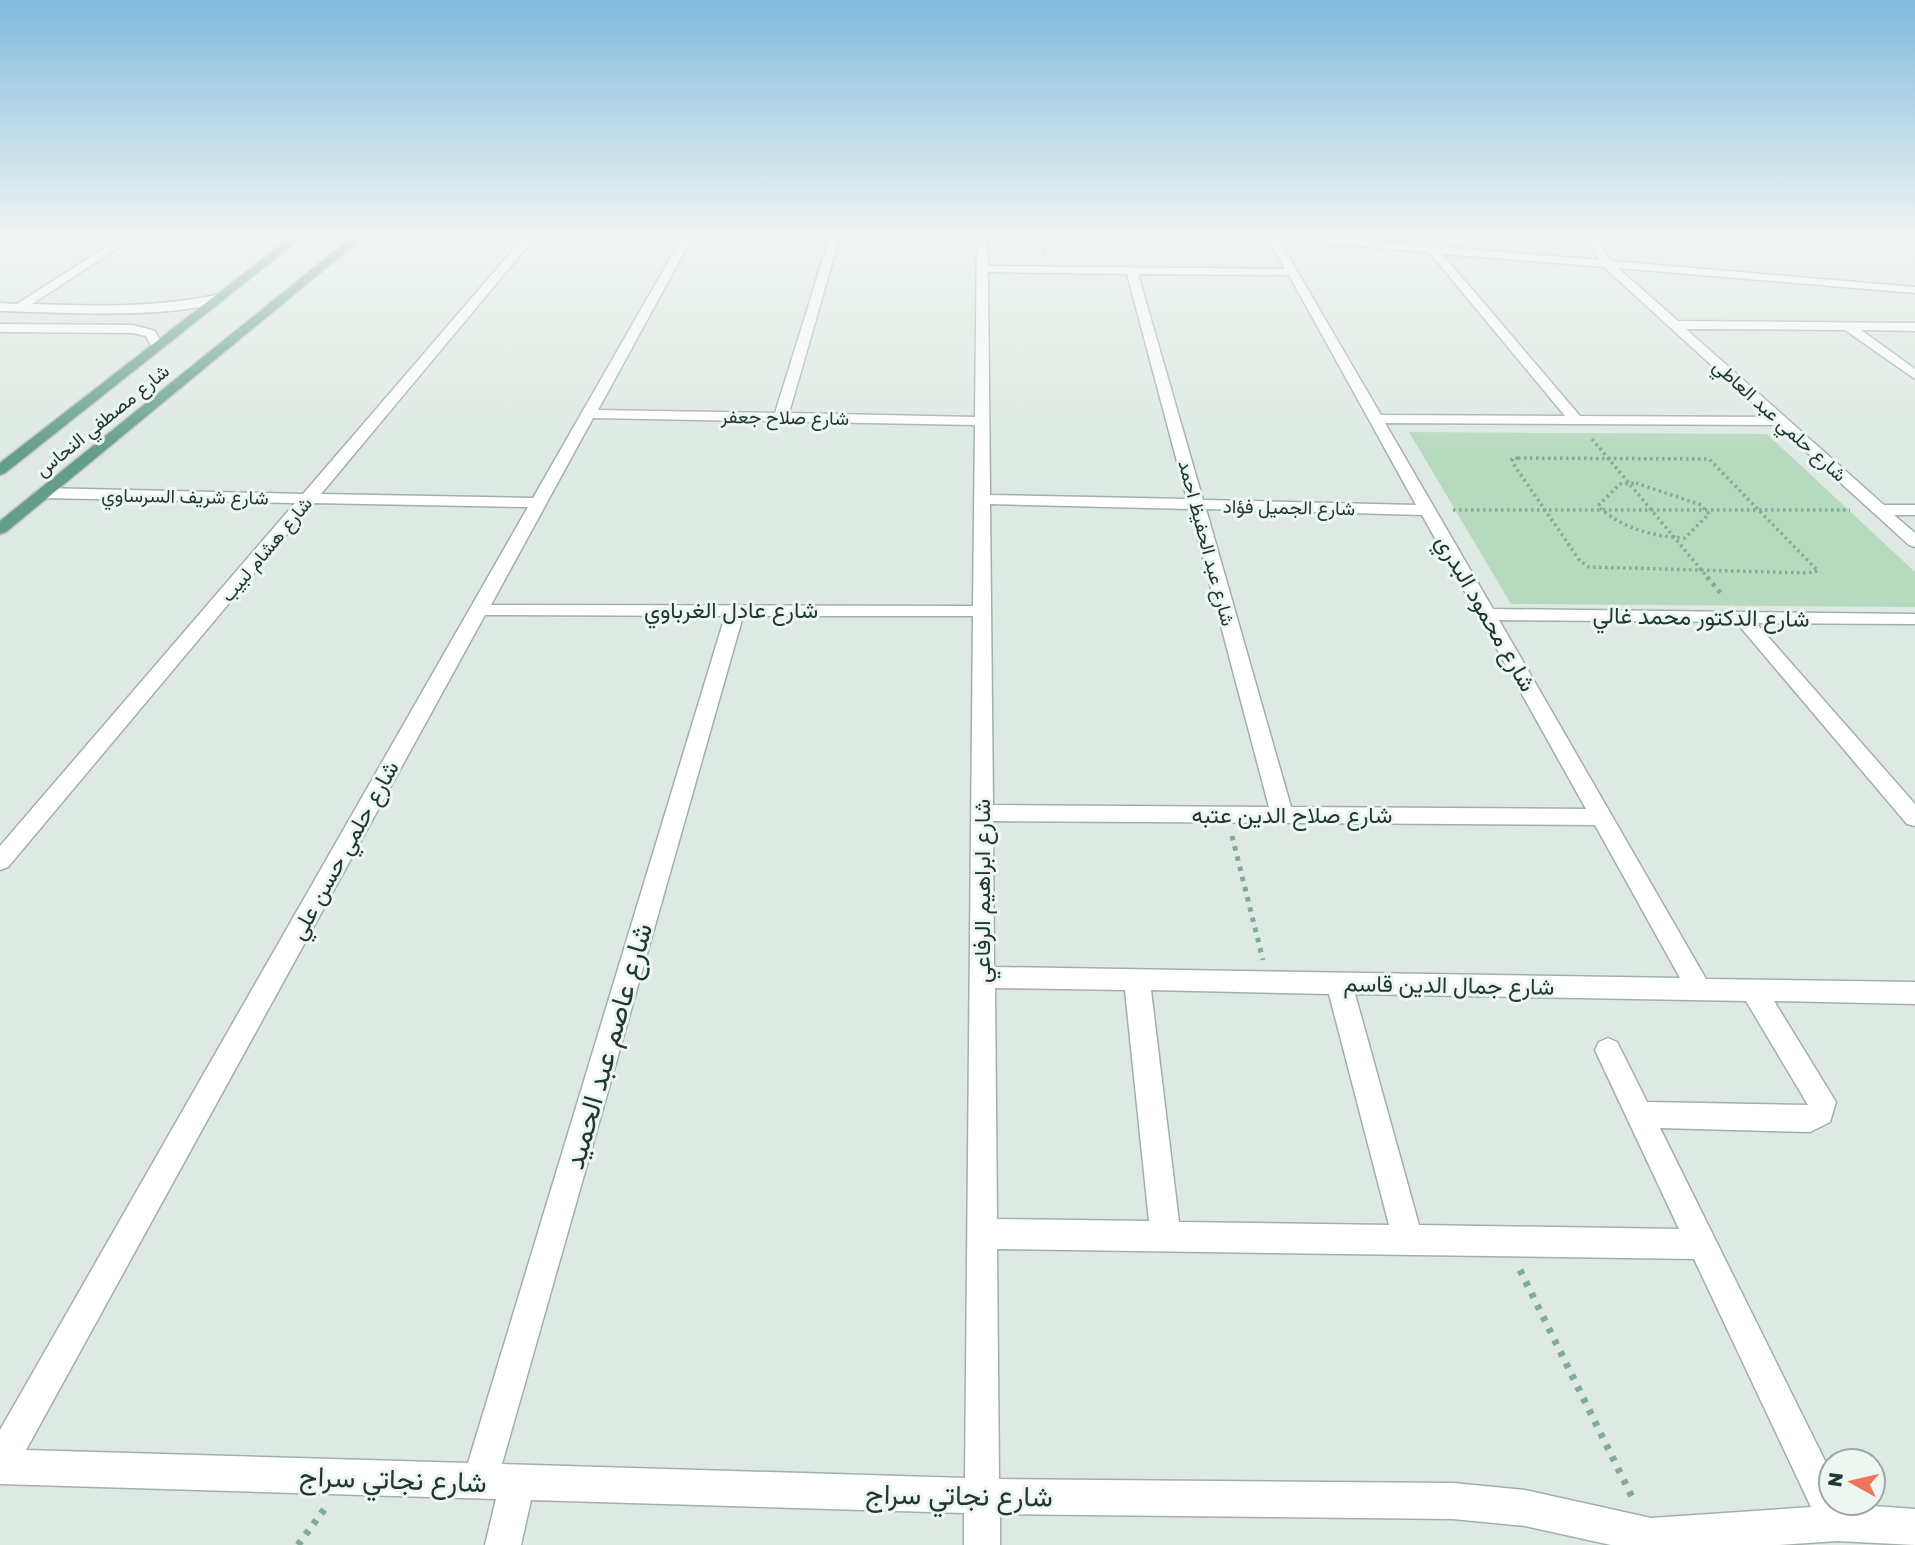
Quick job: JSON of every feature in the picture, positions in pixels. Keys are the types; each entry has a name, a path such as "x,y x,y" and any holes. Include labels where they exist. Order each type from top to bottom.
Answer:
{"main road":[{"name":"شارع مصطفي النحاس","path":"0,470 207,308"},
{"name":"شارع مصطفي النحاس","path":"0,529 272,308"},
{"path":"229,343 237,320"}],"street":[{"path":"0,319 17,308"},
{"name":"شارع هشام لبيب","path":"0,861 470,308"},
{"name":"شارع حلمي حسن علي","path":"0,1466 648,308"},
{"path":"781,417 813,308"},
{"name":"شارع ابراهيم الرفاعي","path":"982,308 982,1545"},
{"name":"شارع عبد الحفيظ احمد","path":"1142,308 1282,815"},
{"name":"شارع محمود البدري","path":"1313,308 1699,989"},
{"path":"1482,308 1576,420"},
{"name":"شارع حلمي عبد العاطي","path":"1655,308 1915,542"},
{"path":"1674,325 1915,327"},
{"path":"1847,326 1915,375"},
{"path":"0,328 133,329 150,334 157,346"},
{"name":"شارع صلاح جعفر","path":"589,414 982,421"},
{"path":"1376,419 1780,421"},
{"name":"شارع شريف السرساوي","path":"42,493 538,503"},
{"name":"شارع الجميل فؤاد","path":"982,499 1428,510"},
{"path":"1880,510 1915,510"},
{"name":"شارع عادل الغرباوي","path":"479,610 982,611"},
{"name":"شارع عاصم عبد الحميد","path":"480,1481 736,610"},
{"name":"شارع الدكتور محمد غالي","path":"1487,614 1915,619"},
{"path":"1741,617 1915,818"},
{"name":"شارع صلاح الدين عتبه","path":"982,813 1602,817"},
{"name":"شارع جمال الدين قاسم","path":"982,977 1915,993"},
{"path":"1137,980 1166,1237"},
{"path":"1339,983 1408,1240"},
{"path":"1640,1115 1810,1119 1820,1113 1822,1102 1753,990"},
{"path":"1608,1050 1837,1523"},
{"path":"982,1234 1703,1244"},
{"name":"شارع نجاتي سراج","path":"0,1466 982,1496 1453,1501 1525,1508 1648,1541 1837,1523 1915,1527"},
{"path":"503,1545 517,1483"}],"path":[{"path":"1576,420 1741,617"},
{"path":"1709,459 1818,571 1589,567 1580,561 1545,510 1511,460 1709,459"},
{"path":"1629,483 1702,505 1709,514 1685,538 1668,538 1605,515 1601,510 1598,506 1619,484 1629,483"},
{"path":"1428,510 1880,510"},
{"path":"1227,814 1269,982"},
{"path":"1506,1241 1648,1541"},
{"path":"298,1545 347,1478"}],"green space":[{"path":"1409,432 1767,434 1915,572 1915,607 1511,604"}]}
